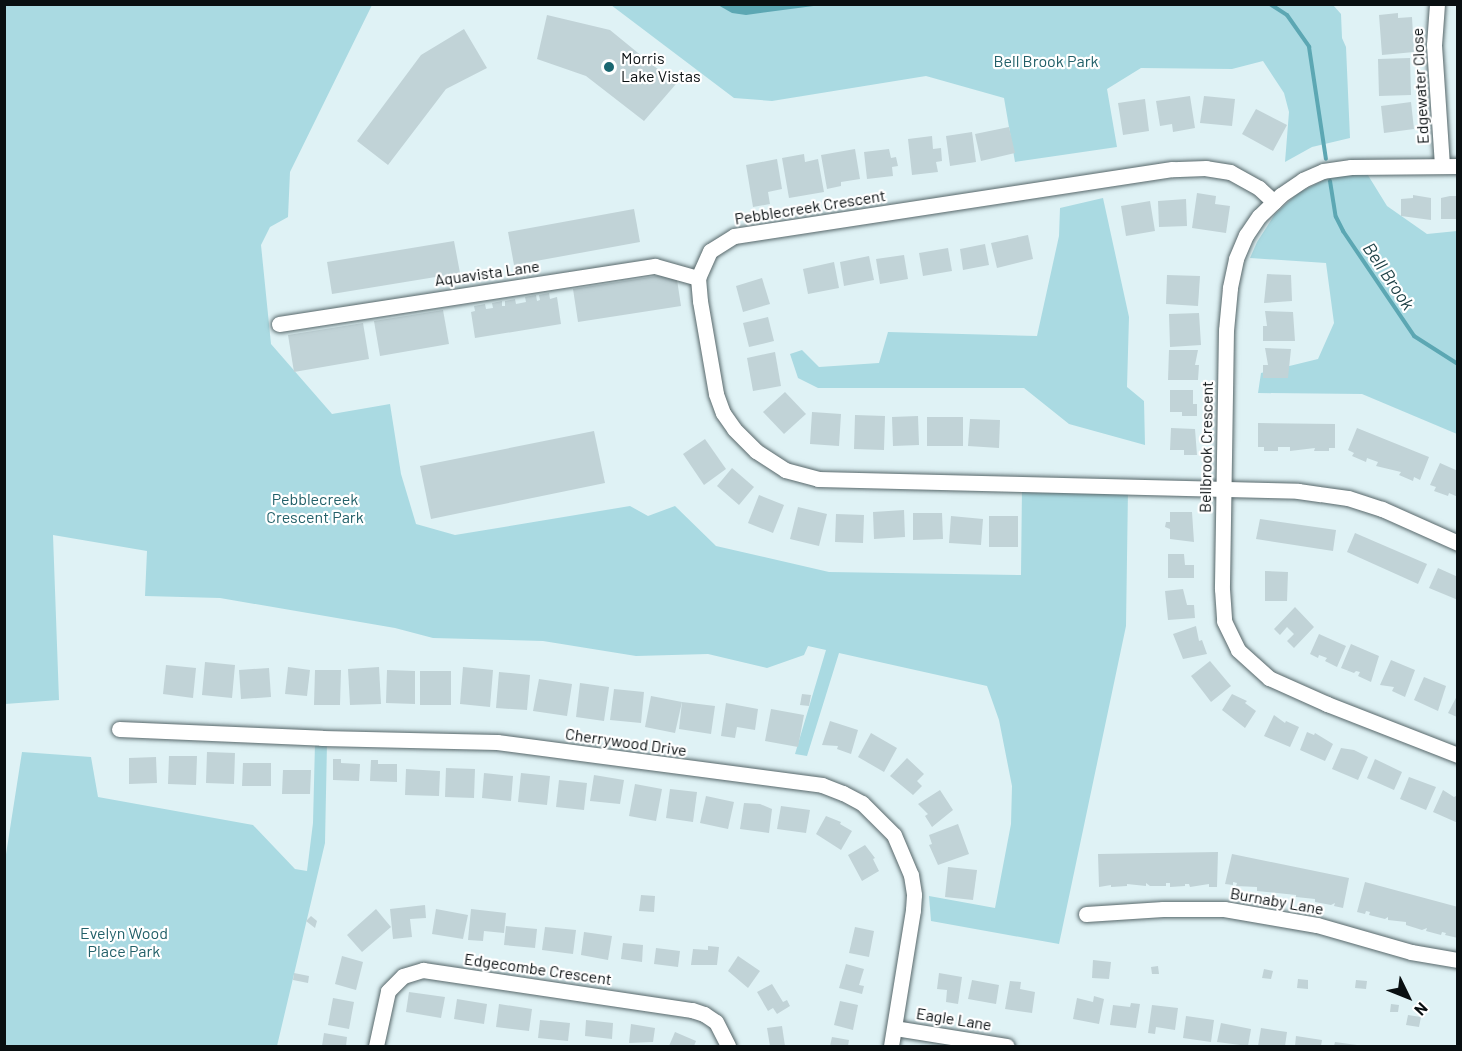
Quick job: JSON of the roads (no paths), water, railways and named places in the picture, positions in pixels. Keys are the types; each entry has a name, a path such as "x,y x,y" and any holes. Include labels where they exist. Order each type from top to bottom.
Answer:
{"street":[{"name":"Edgewater Close","path":"1437,4 1434,45 1450,166"},
{"name":"Bellbrook Crescent","path":"1450,166 1351,167 1323,171 1292,186 1259,216 1246,235 1236,260 1230,288 1222,490 1222,612 1238,650 1269,678 1290,689 1458,754"},
{"name":"Pebblecreek Crescent","path":"698,278 710,251 734,236 1172,169 1206,168 1230,172 1259,188 1274,202"},
{"name":"Aquavista Lane","path":"279,324 310,317 655,266 698,278"},
{"path":"698,278 711,374 723,413 744,441 785,470 801,476 836,481 1037,483 1222,490 1298,490 1348,498 1382,509 1458,543"},
{"name":"Cherrywood Drive","path":"119,729 322,738 497,742 822,785 843,793 862,803 894,835 911,875 914,895 913,910 891,1047"},
{"name":"Burnaby Lane","path":"1086,914 1163,909 1235,911 1317,925 1411,952 1458,960"},
{"name":"Edgecombe Crescent","path":"376,1047 388,991 403,976 423,970 692,1010 716,1022 728,1047"},
{"name":"Eagle Lane","path":"895,1028 1007,1047"}],"waterway":[{"name":"Bell Brook","path":"1270,4 1287,15 1309,47 1326,159"},
{"name":"Bell Brook","path":"1330,181 1336,217 1343,231 1414,336 1458,364"}],"place":[{"name":"Morris Lake Vistas","path":"609,67"}],"park label":[{"name":"Bell Brook Park","path":"1046,61"},
{"name":"Pebblecreek Crescent Park","path":"315,508"},
{"name":"Evelyn Wood Place Park","path":"124,942"}]}
